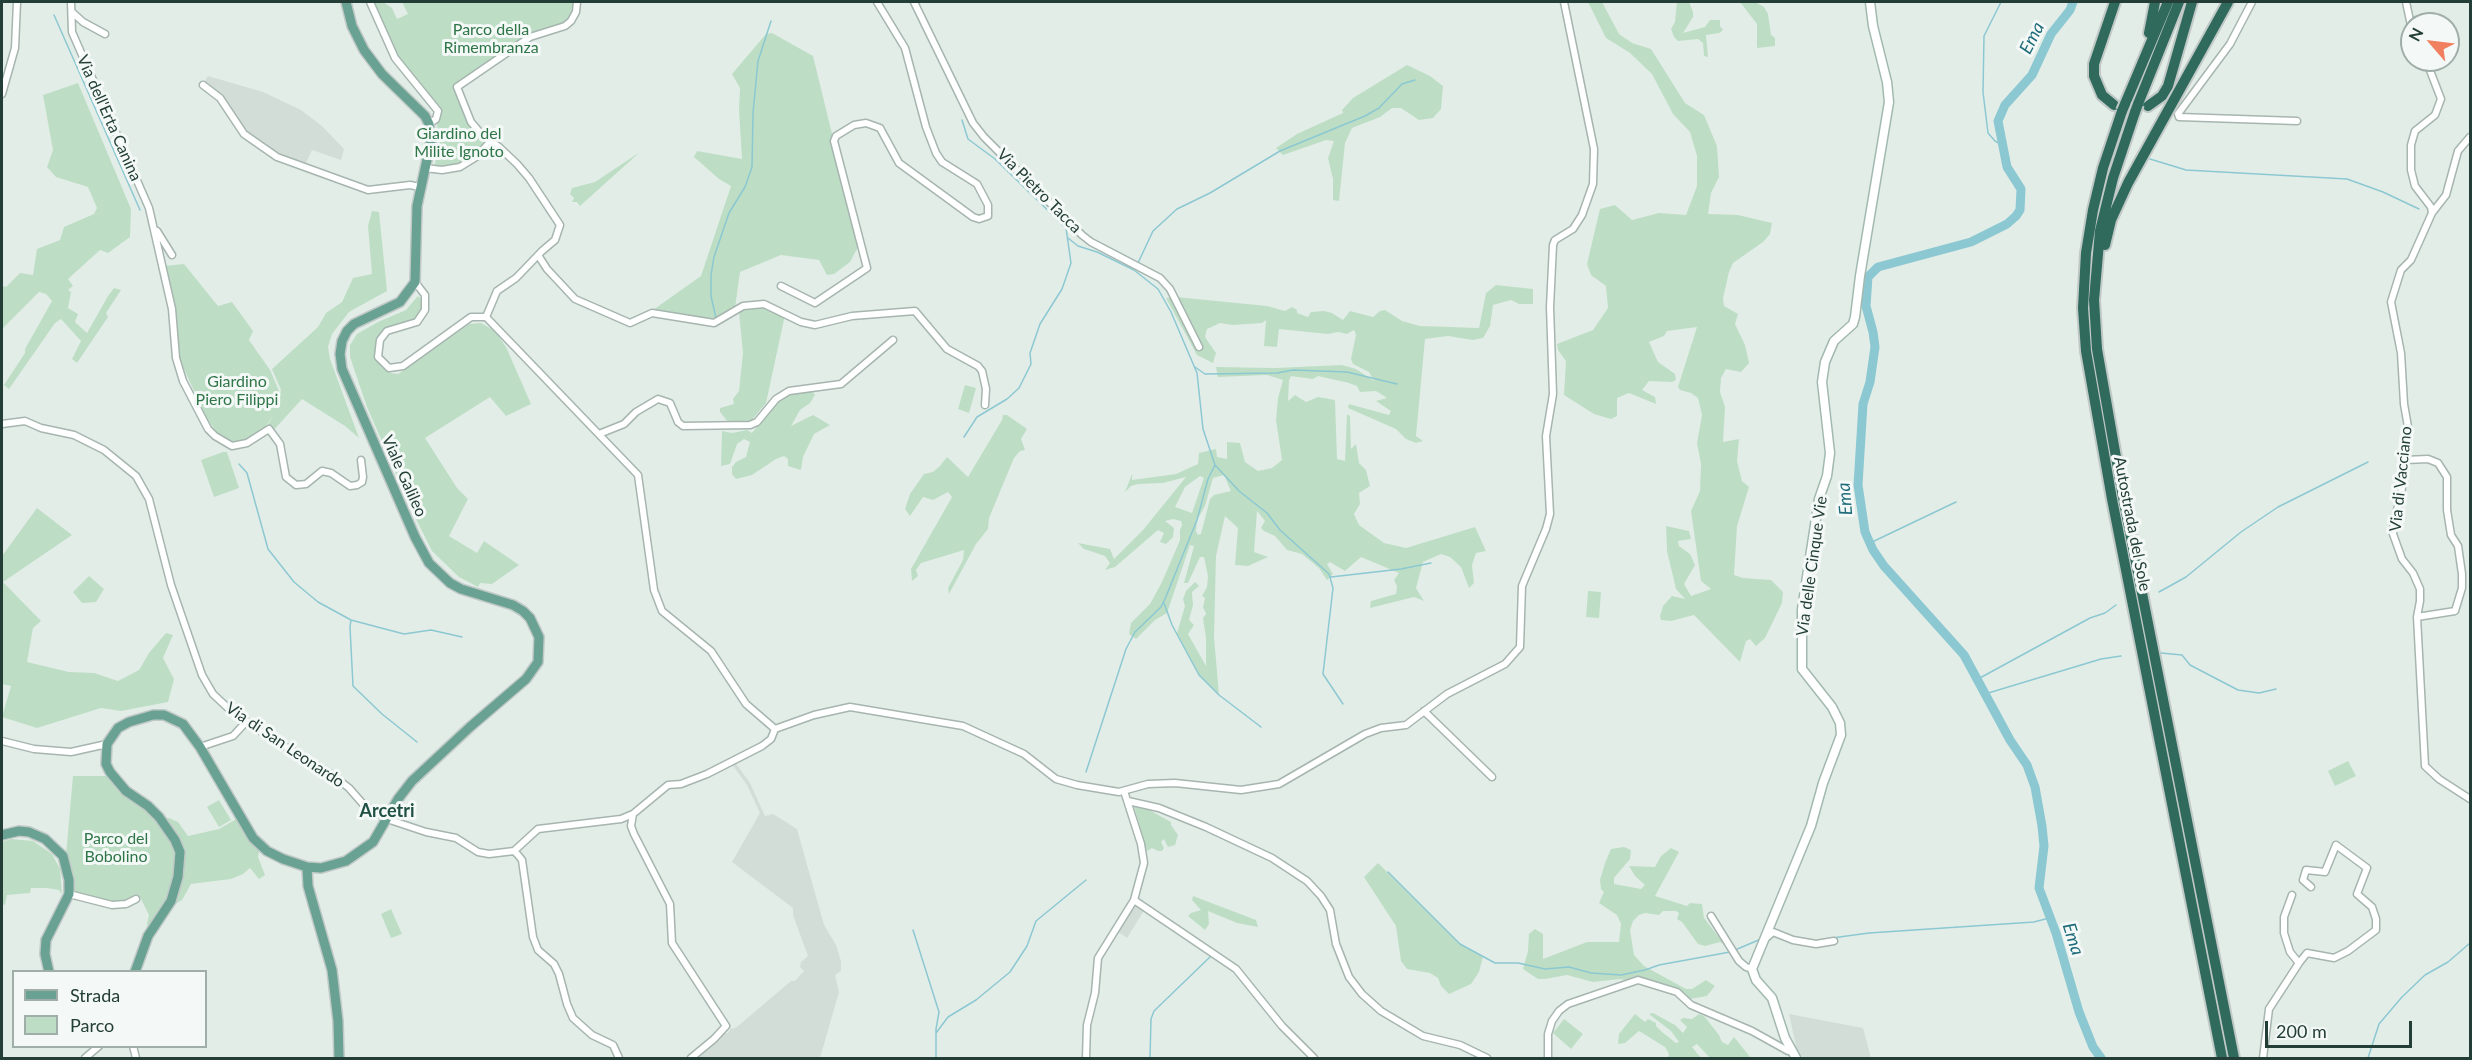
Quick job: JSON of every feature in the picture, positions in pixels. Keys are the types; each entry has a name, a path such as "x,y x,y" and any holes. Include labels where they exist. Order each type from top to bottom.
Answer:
{"highway":[{"path":"2115,2 2094,63 2094,76 2102,95 2120,107 2152,25 2155,2"},
{"name":"Autostrada del Sole","path":"2168,2 2120,107 2103,168 2086,253 2083,308 2086,351 2121,545 2222,1059"},
{"name":"Autostrada del Sole","path":"2179,2 2119,156 2104,213 2096,266 2096,329 2100,375 2122,497 2234,1059"},
{"path":"2140,107 2162,96 2168,86 2192,2"},
{"path":"2096,329 2105,248 2115,211 2228,2"}],"main road":[{"path":"345,2 356,34 372,63 416,106 429,124 431,141 416,212 415,282"},
{"name":"Viale Galileo","path":"307,867 321,868 334,865 357,855 372,842 402,792 416,776 526,679 538,662 540,645 536,628 523,611 513,605 461,590 429,563 414,537 342,369 340,354 342,341 347,331 354,324 400,303 415,282"},
{"path":"136,970 148,936 171,901 178,877 180,852 175,840 159,817 113,778 106,764 107,744 118,728 129,722 140,717 164,715 183,724 200,747 245,827 266,850 283,859 307,867 308,882 332,970 338,1021 339,1059"},
{"path":"2,835 19,831 29,832 45,839 63,856 67,868 69,894 46,940 45,954 49,970"}],"street":[{"path":"2,94 15,48 17,2"},
{"name":"Via dell'Erta Canina","path":"71,2 72,32 149,208 172,309 176,358 183,381 208,429 224,443 238,446"},
{"path":"370,2 395,58 438,111 436,119 429,124"},
{"path":"486,316 497,291 516,278 555,240 560,225 529,178 509,155 482,135 471,122 457,87 516,45 537,33 565,26 576,12 577,2"},
{"path":"781,286 815,303 867,268 834,141 836,136 854,125 873,124 880,128 899,163 973,217 979,219 988,216 988,205 977,184 942,162 936,153 926,128 905,48 877,2"},
{"name":"Via Pietro Tacca","path":"914,2 973,123 984,137 1091,242 1160,278 1170,289 1199,347"},
{"path":"619,1059 613,1045 592,1035 573,1018 560,974 554,964 538,950 533,937 522,860 514,851 538,829 621,819 633,814 668,785 681,784 707,774 771,739 775,729 814,715 849,707 910,719 963,726 1024,754 1056,779 1077,785 1119,792 1148,784 1165,783 1241,790 1279,784 1365,734 1382,728 1406,724 1463,684 1478,679 1505,664 1520,647 1522,586 1550,514 1546,436 1553,394 1550,307 1553,245 1556,240 1573,229 1582,215 1591,192 1594,168 1588,113 1564,2"},
{"name":"Via delle Cinque Vie","path":"1752,969 1811,826 1823,783 1841,735 1840,723 1832,707 1802,669 1802,609 1819,499 1827,476 1830,453 1822,382 1825,362 1834,341 1853,324 1855,317 1889,102 1870,2"},
{"path":"2252,2 2230,44 2178,114 2179,117 2297,121"},
{"name":"Via dell'Erta Canina","path":"72,12 105,34"},
{"path":"2431,72 2441,99 2435,115 2415,131 2411,145 2411,170 2415,186 2431,207 2432,213"},
{"path":"203,85 220,98 244,134 277,157 368,190 410,185 420,187"},
{"name":"Via di Vacciano","path":"2470,137 2458,151 2446,195 2432,213 2416,251 2401,270 2391,302 2401,353 2404,405 2408,427 2401,497 2393,534 2402,559 2413,573 2420,589 2417,617 2425,766 2439,779 2470,799"},
{"path":"425,168 441,171 460,167 476,157 491,141"},
{"name":"Via dell'Erta Canina","path":"153,223 172,255"},
{"path":"538,255 547,269 575,299 630,323 652,313 714,323 743,306 764,304 801,322 815,326 852,316 915,311 946,349 978,366 982,371 986,389 985,405"},
{"path":"415,282 425,295 425,310 417,322 387,331 380,340 378,357 389,368 398,369 403,366 471,317 486,316"},
{"path":"486,316 640,480 654,590 662,611 711,651 742,700 775,729"},
{"path":"599,434 624,424 636,412 658,399 669,403 678,422 683,426 757,422 776,399 789,391 842,384 892,340"},
{"name":"Via di San Leonardo","path":"2,424 25,421 41,428 74,435 104,450 136,476 149,498 171,585 202,675 213,694 246,722 331,774 349,788 363,804 387,819 426,832 456,838 478,852 489,854 514,851"},
{"name":"Viale Galileo","path":"238,446 247,443 268,429 280,444 286,477 296,485 306,484 318,471 331,473 350,486 357,485 362,482 363,477 361,460"},
{"path":"2405,460 2428,459 2438,463 2447,477 2447,510 2451,535 2458,546 2462,574 2462,588 2455,611 2417,617"},
{"path":"1424,711 1492,777"},
{"path":"200,747 233,736 246,722"},
{"path":"2,741 34,750 71,752 107,744"},
{"path":"1086,1059 1087,1025 1095,993 1098,958 1134,900 1144,863 1141,844 1124,791"},
{"path":"1128,801 1159,808 1206,827 1272,858 1307,881 1330,910 1336,944 1349,977 1362,994 1381,1011 1423,1036 1460,1045 1487,1059"},
{"path":"633,814 632,826 637,840 670,904 672,943 726,1026 691,1059"},
{"path":"2263,1059 2269,1009 2307,953 2334,958 2348,951 2376,930 2376,919 2372,907 2357,894 2367,868 2336,844 2325,872 2306,870 2303,880 2311,887"},
{"path":"69,894 112,905 126,904 136,899"},
{"path":"2292,895 2284,917 2284,933 2290,952 2299,963"},
{"path":"1134,900 1236,969 1282,1026 1314,1059"},
{"path":"1711,916 1739,961 1752,969 1754,976 1772,998 1795,1055"},
{"path":"1763,940 1773,932 1793,940 1816,944 1834,941"},
{"path":"1548,1059 1548,1034 1552,1021 1559,1011 1568,1004 1638,980 1677,992 1692,1005 1752,1031 1795,1055"},
{"path":"85,1059 98,1048"}],"shaded area":[{"path":"208,76 263,92 301,110 322,126 344,149 341,160 312,150 305,165 275,155 249,135 242,124 239,125 230,109 203,84"},
{"path":"734,761 750,783 765,816 773,814 797,829 824,925 836,945 841,961 841,971 835,975 839,992 820,1058 694,1058 724,1033 738,1026 791,981 795,981 804,971 800,967 801,962 808,956 793,915 793,908 732,862 760,813 747,785 731,763"},
{"path":"1135,903 1145,909 1127,938 1117,931"},
{"path":"1789,1014 1863,1028 1871,1058 1807,1058 1798,1055"}],"green space":[{"path":"371,2 383,2 392,8 397,19 408,14 402,2 576,2 576,7 565,24 534,34 456,87 466,115 488,140 476,154 458,166 434,168 440,141 437,125 440,113 403,69"},
{"path":"1588,2 1602,2 1619,34 1632,43 1651,49 1685,103 1704,115 1717,146 1719,177 1711,193 1708,214 1738,215 1772,223 1770,234 1763,242 1733,263 1723,298 1724,306 1738,314 1735,324 1745,345 1749,363 1741,372 1726,369 1721,378 1720,392 1725,407 1723,442 1739,439 1737,461 1742,481 1749,487 1737,526 1734,575 1771,580 1783,592 1782,603 1765,638 1756,646 1750,639 1746,641 1740,662 1694,615 1671,621 1661,620 1660,616 1663,606 1672,596 1685,599 1676,589 1667,551 1666,526 1689,531 1691,539 1678,541 1679,546 1690,554 1695,565 1684,584 1691,596 1711,589 1701,581 1691,511 1700,491 1701,464 1697,443 1702,415 1698,398 1678,387 1697,327 1667,331 1664,336 1649,342 1658,362 1675,374 1676,380 1672,382 1649,381 1642,390 1655,397 1656,404 1629,393 1617,398 1617,416 1611,419 1594,414 1564,395 1566,361 1558,350 1557,344 1593,330 1608,308 1606,286 1591,275 1587,264 1600,209 1615,205 1632,220 1659,213 1686,215 1697,186 1697,156 1690,132 1673,114 1652,74 1630,53 1606,38"},
{"path":"1677,2 1689,2 1693,12 1693,17 1683,33 1705,27 1710,20 1720,20 1723,30 1706,35 1708,57 1704,56 1703,43 1698,39 1678,41 1674,37 1671,29 1675,22"},
{"path":"1740,2 1755,2 1764,7 1768,14 1771,35 1775,38 1775,46 1757,48 1757,24"},
{"path":"772,33 813,56 858,240 857,249 850,262 834,274 827,275 819,260 781,255 740,272 735,308 713,321 653,310 701,276 731,186 719,179 694,157 697,151 742,159 740,88 732,74 766,34"},
{"path":"1407,65 1430,76 1443,86 1441,109 1433,118 1419,120 1401,108 1392,108 1380,117 1352,128 1345,143 1339,201 1333,200 1333,179 1328,158 1334,141 1326,140 1283,155 1276,148 1297,134 1343,113 1342,110 1353,98"},
{"path":"78,83 131,209 130,237 108,253 100,250 68,279 73,286 68,290 71,292 68,308 78,314 75,322 87,333 114,288 121,290 106,313 108,317 77,363 72,359 81,341 61,319 55,323 9,389 4,385 25,353 25,349 52,301 46,294 39,292 2,329 2,286 6,287 20,273 33,275 37,249 60,240 64,227 94,214 97,208 88,187 56,177 47,167 53,150 43,95"},
{"path":"640,152 580,206 577,202 572,202 574,198 570,194 572,188 595,182"},
{"name":"Giardino Piero Filippi","path":"372,211 379,212 387,291 349,312 332,334 328,347 330,359 359,438 345,426 302,399 271,433 266,428 273,415 266,426 248,441 229,442 219,435 207,419 178,356 173,306 164,266 184,264 218,306 232,302 253,331 249,340 270,370 279,391 278,407 281,390 272,369 318,327 326,313 342,302 353,278 372,274 368,226"},
{"path":"1496,285 1533,289 1533,304 1519,304 1511,300 1493,305 1490,326 1483,338 1473,340 1448,336 1425,339 1416,436 1423,441 1416,443 1406,439 1396,429 1348,408 1349,404 1389,415 1391,411 1376,401 1387,398 1376,391 1360,392 1357,386 1318,376 1313,379 1291,376 1289,380 1288,401 1295,395 1306,402 1318,397 1335,400 1337,459 1345,461 1347,414 1350,416 1351,449 1356,444 1359,463 1366,470 1370,486 1359,493 1360,504 1354,514 1359,525 1384,543 1406,548 1475,527 1486,551 1476,553 1472,565 1474,583 1469,588 1461,567 1450,557 1441,554 1423,562 1416,588 1424,601 1414,597 1370,608 1371,601 1396,594 1397,586 1394,580 1399,573 1361,557 1345,571 1330,562 1327,564 1333,574 1327,580 1319,568 1302,554 1287,550 1275,536 1264,531 1261,528 1265,521 1257,511 1254,552 1268,557 1248,566 1235,565 1238,528 1225,516 1216,556 1214,637 1219,695 1199,675 1177,633 1185,606 1183,599 1186,591 1195,582 1199,586 1192,592 1193,605 1189,620 1194,625 1188,634 1206,666 1203,618 1206,614 1203,607 1205,598 1202,596 1207,587 1208,576 1204,557 1200,557 1188,583 1184,583 1194,546 1190,545 1167,613 1155,620 1136,639 1129,634 1131,623 1150,604 1162,582 1180,540 1181,521 1173,519 1165,521 1174,528 1173,537 1166,544 1160,542 1164,533 1158,530 1115,567 1105,570 1110,563 1105,556 1084,549 1078,543 1110,549 1114,559 1143,530 1186,477 1163,483 1138,484 1131,486 1125,492 1132,474 1132,480 1176,474 1198,464 1199,453 1216,449 1217,457 1227,459 1227,442 1240,443 1245,462 1258,471 1272,468 1282,460 1276,420 1278,398 1283,380 1267,375 1218,377 1216,367 1275,368 1342,365 1356,369 1374,381 1369,372 1353,364 1351,359 1356,335 1354,330 1347,334 1338,332 1328,334 1279,329 1277,347 1264,346 1266,320 1262,323 1232,325 1220,323 1207,329 1205,337 1216,353 1213,363 1197,355 1166,298 1267,306 1285,311 1292,307 1297,310 1297,313 1308,317 1311,312 1324,311 1343,320 1350,311 1373,317 1385,310 1402,321 1420,326 1479,328 1486,293","holes":["1224,475 1231,491 1214,495 1210,499 1201,534 1198,535 1197,520 1205,506 1213,478","1200,476 1204,478 1192,513 1175,507 1185,487"]},
{"path":"418,296 423,301 421,312 413,321 386,330 378,338 375,353 381,367 398,374 469,324 481,323 495,331 506,347 531,404 506,416 490,397 425,438 457,488 468,499 449,536 477,553 484,541 519,565 492,584 480,583 478,587 459,577 432,551 367,407 350,357 350,345 357,334 406,310"},
{"path":"765,307 785,315 766,403 751,421 729,423 720,412 720,408 734,404 733,399 739,391 743,353 739,312 744,308"},
{"path":"965,385 976,388 969,413 958,409"},
{"path":"800,391 812,391 815,395 810,403 800,410 791,426 813,415 830,425 814,434 803,457 801,470 788,466 788,459 784,456 752,475 736,479 732,474 732,467 746,457 750,442 744,439 737,444 730,464 721,466 722,431 732,433 747,430 752,433 777,402 786,395"},
{"path":"1003,415 1007,415 1027,429 1021,439 1025,450 1020,451 1014,458 989,518 988,529 976,544 949,594 948,588 963,560 964,550 921,563 916,570 918,576 912,581 911,569 952,497 948,492 933,500 923,497 910,516 905,509 910,494 924,474 933,472 947,457 968,477"},
{"path":"227,452 239,488 214,497 201,460"},
{"path":"37,508 72,535 3,582 41,621 33,628 27,662 69,672 94,673 118,681 139,670 149,653 166,633 173,635 163,658 174,679 168,702 121,711 101,708 37,728 2,717 11,686 2,684 2,556"},
{"path":"89,576 104,589 96,602 82,603 73,592"},
{"path":"1588,591 1601,592 1599,618 1586,617"},
{"path":"2348,761 2356,776 2335,786 2328,771"},
{"name":"Parco del Bobolino","path":"73,776 106,776 152,812 174,842 178,861 170,898 149,929 147,924 149,915 140,897 111,907 71,896 72,880 66,855"},
{"path":"219,800 231,820 219,827 207,807"},
{"path":"1134,806 1149,810 1171,822 1178,835 1175,845 1168,847 1164,839 1161,842 1164,848 1162,851 1152,848 1147,851"},
{"name":"Parco del Bobolino","path":"169,818 178,822 188,836 219,829 238,818 260,847 258,857 265,875 259,879 250,868 231,879 191,884 182,900 170,907 182,867 163,820"},
{"path":"11,839 33,841 52,854 60,869 62,894 59,890 31,888 30,893 7,895 5,905 2,904 2,842"},
{"path":"1624,847 1631,850 1630,859 1614,878 1614,884 1641,889 1645,885 1635,876 1629,866 1655,867 1661,856 1671,848 1679,852 1655,896 1687,906 1690,903 1702,904 1704,918 1724,944 1720,942 1705,946 1698,944 1682,922 1677,919 1679,913 1676,911 1663,911 1659,915 1645,913 1633,921 1630,930 1634,955 1644,966 1686,989 1692,989 1706,980 1715,986 1707,996 1680,998 1642,983 1620,979 1593,982 1567,975 1538,979 1523,969 1528,951 1529,934 1535,929 1543,934 1543,959 1587,942 1619,942 1621,924 1617,915 1599,903 1604,892 1601,889 1600,880 1611,849"},
{"path":"1378,863 1460,944 1483,957 1479,972 1471,984 1449,994 1441,986 1438,978 1430,973 1407,969 1401,961 1396,926 1364,877"},
{"path":"1193,896 1256,920 1258,927 1237,923 1208,911 1209,924 1205,930 1188,916 1201,910 1192,900"},
{"path":"391,909 402,934 391,938 381,914"},
{"path":"1653,1013 1675,1025 1683,1033 1687,1027 1680,1020 1692,1019 1699,1014 1704,1016 1722,1042 1728,1045 1734,1037 1751,1058 1710,1058 1697,1044 1692,1047 1701,1058 1668,1058 1669,1054 1665,1047 1639,1031 1625,1043 1618,1044 1619,1034 1635,1014 1645,1022 1648,1019 1656,1023 1662,1032 1676,1043 1679,1042 1671,1031 1649,1014"},
{"path":"1564,1019 1583,1034 1571,1049 1553,1033"}],"waterway":[{"path":"2001,2 1984,36 1983,92 1988,133 2004,146"},
{"name":"Ema","path":"2073,2 2070,10 2051,34 2032,75 2005,105 1998,121 2007,167 2021,189 2020,210 2016,216 2007,224 1971,242 1878,267 1868,277 1866,306 1875,347 1870,382 1863,404 1858,485 1865,532 1873,550 1884,566 1964,655 2010,740 2027,765 2035,787 2044,846 2039,888 2056,933 2079,1012 2093,1047 2101,1058"},
{"path":"54,15 140,210"},
{"path":"716,318 711,296 714,257 729,213 745,187 752,167 753,113 758,61 771,21"},
{"path":"1138,263 1153,231 1177,209 1210,193 1280,151 1365,116 1379,108 1402,84 1415,80"},
{"path":"962,120 968,139 995,159 1066,228 1071,263 1062,289 1040,324 1030,353 1031,364 1019,388 1007,399 977,417 964,437"},
{"path":"2150,159 2186,170 2347,179 2383,192 2419,209"},
{"path":"1068,238 1078,246 1097,252 1134,270 1158,289 1171,312 1197,373 1203,429 1215,465 1239,491 1267,513 1280,530 1329,574 1333,588 1323,674 1343,704"},
{"path":"1195,367 1205,374 1277,373 1293,370 1347,372 1397,384"},
{"path":"2159,592 2186,577 2241,532 2278,507 2368,462"},
{"path":"239,464 247,473 268,549 294,582 318,602 351,620 404,634 431,630 462,637"},
{"path":"1086,772 1126,649 1135,632 1161,607 1165,599 1197,520 1208,479 1215,465"},
{"path":"1870,543 1956,502"},
{"path":"1331,577 1431,563"},
{"path":"1164,603 1172,625 1199,675 1219,695 1261,727"},
{"path":"1978,679 2090,618 2105,613 2116,605"},
{"path":"351,620 353,686 382,714 417,742"},
{"path":"2161,653 2182,655 2190,665 2238,690 2259,693 2276,689"},
{"path":"1985,694 2101,659 2121,656"},
{"path":"1388,872 1460,944 1495,963 1518,963 1545,969 1569,967 1591,973 1621,975 1659,965 1730,952"},
{"path":"936,1033 948,1017 976,1000 1010,972 1027,946 1036,921 1086,880"},
{"path":"1832,938 1869,933 2034,922 2049,918"},
{"path":"913,930 939,1012 936,1029 936,1058"},
{"path":"1735,950 1761,939"},
{"path":"2368,1058 2379,1024 2402,997 2425,975 2448,962 2470,943"},
{"path":"1150,1058 1151,1019 1154,1011 1211,956"}],"district":[{"name":"Arcetri","path":"387,811"}],"park label":[{"name":"Parco della Rimembranza","path":"491,39"},
{"name":"Giardino del Milite Ignoto","path":"459,143"}]}
